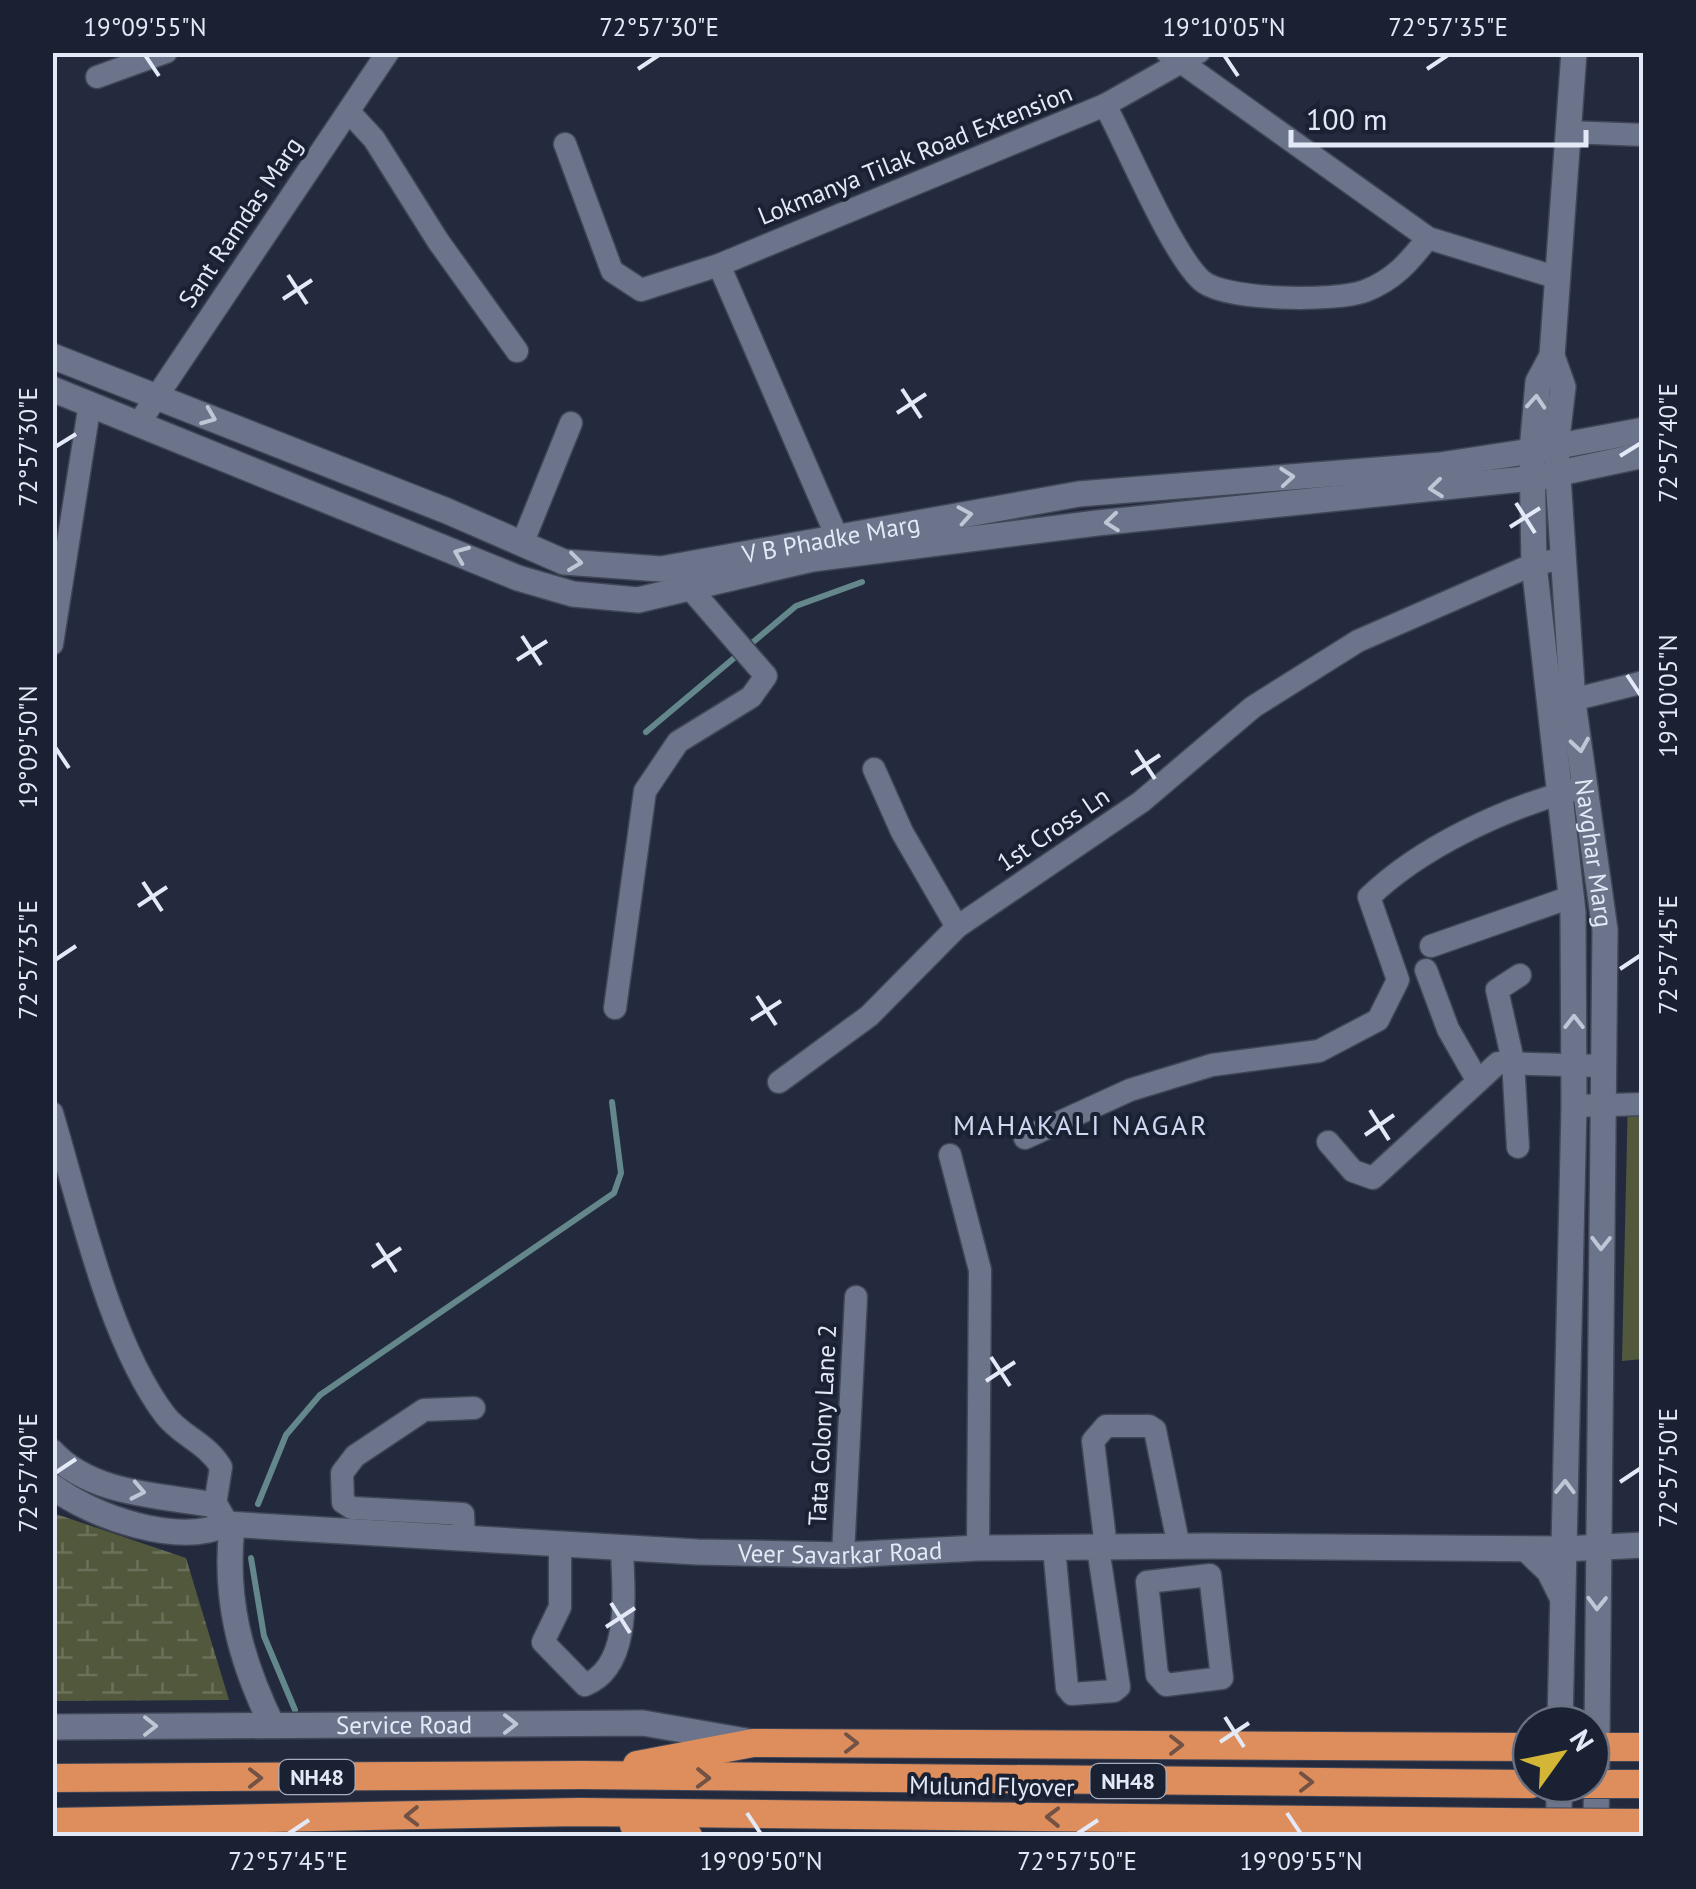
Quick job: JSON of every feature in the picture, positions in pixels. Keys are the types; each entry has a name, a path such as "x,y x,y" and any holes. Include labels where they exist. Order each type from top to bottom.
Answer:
{"highway":[{"path":"582,1775 753,1743 1511,1747"},
{"path":"1611,1747 1644,1747"},
{"name":"NH48","path":"52,1778 582,1775"},
{"name":"Mulund Flyover","path":"582,1775 1511,1784"},
{"path":"1611,1784 1644,1784"},
{"path":"579,1812 688,1836"},
{"name":"NH48","path":"52,1822 579,1812"},
{"name":"Mulund Flyover","path":"579,1812 1644,1824"}],"street":[{"path":"98,77 166,52"},
{"name":"Navghar Marg","path":"1574,52 1552,356 1563,387 1544,449 1544,476 1562,559 1568,637 1560,704 1586,786 1604,930 1594,1704"},
{"name":"Sant Ramdas Marg","path":"139,423 349,112 378,57"},
{"path":"1184,57 1428,238 1558,278"},
{"name":"Lokmanya Tilak Road Extension","path":"566,144 612,271 641,290 719,265 1106,105 1184,57"},
{"path":"1106,105 1186,261 1205,284 1250,295 1342,296 1400,273 1428,238"},
{"path":"349,112 374,139 438,241 518,351"},
{"path":"1568,132 1644,135"},
{"path":"719,265 838,546"},
{"name":"V B Phadke Marg","path":"52,356 564,562 688,576"},
{"name":"V B Phadke Marg","path":"52,389 555,589 638,600 688,576 1078,494 1440,465 1644,430"},
{"path":"52,644 90,404"},
{"path":"522,544 571,423"},
{"name":"V B Phadke Marg","path":"838,546 1544,476 1644,455"},
{"path":"1544,476 1534,564 1542,640 1560,704 1559,794 1571,897 1574,1066 1560,1704"},
{"name":"1st Cross Ln","path":"779,1082 869,1016 957,927 1141,802 1253,707 1358,642 1534,564 1562,559"},
{"path":"615,1008 645,790 678,742 751,696 766,676 730,636 688,576"},
{"path":"1542,640 1568,637"},
{"path":"1560,704 1644,682"},
{"path":"874,769 902,832 957,927"},
{"path":"1024,1138 1130,1090 1212,1065 1318,1052 1378,1020 1398,980 1369,897 1397,870 1559,794 1586,786"},
{"path":"1431,946 1571,897"},
{"path":"1426,970 1448,1029 1476,1078"},
{"path":"1518,1147 1513,1061 1497,990 1520,974"},
{"path":"1328,1142 1353,1171 1374,1178 1441,1118 1476,1078 1498,1063 1601,1066"},
{"path":"1574,1106 1644,1104"},
{"path":"52,1113 126,1344 166,1418 208,1448 221,1467 230,1606 253,1685 272,1725"},
{"path":"950,1156 980,1270 978,1548"},
{"path":"1572,1176 1602,1177"},
{"name":"Tata Colony Lane 2","path":"843,1555 856,1297"},
{"path":"1568,1342 1600,1342"},
{"path":"404,1522 347,1506 340,1488 342,1473 354,1456 424,1410 474,1408"},
{"path":"1054,1548 1066,1688 1072,1694 1119,1687 1102,1548 1093,1441 1096,1432 1106,1426 1149,1426 1156,1430 1180,1547"},
{"path":"52,1452 68,1469 94,1483 224,1518"},
{"name":"Veer Savarkar Road","path":"52,1486 81,1508 115,1521 208,1533 224,1518 404,1522 560,1544 843,1555 978,1548 1563,1549 1644,1545"},
{"path":"560,1544 560,1607 542,1642 585,1685 596,1681 624,1630 622,1548"},
{"path":"1146,1547 1149,1580 1145,1587 1157,1675 1166,1685 1222,1678 1208,1546"},
{"path":"1526,1549 1549,1571 1562,1597"},
{"path":"1149,1580 1210,1575"},
{"name":"Service Road","path":"52,1727 643,1723 753,1743"},
{"path":"1559,1804 1559,1836"},
{"name":"Navghar Marg","path":"1595,1804 1596,1836"}],"green space":[{"path":"1643,1093 1643,1359 1622,1361 1628,1094"},
{"path":"53,1513 186,1558 229,1700 53,1701"}],"waterway":[{"path":"646,732 796,606 862,582"},
{"path":"258,1504 286,1435 320,1395 614,1193 621,1173 612,1102"},
{"path":"251,1558 264,1636 295,1710"}],"district":[{"name":"MAHAKALI NAGAR","path":"1081,1124"}]}
